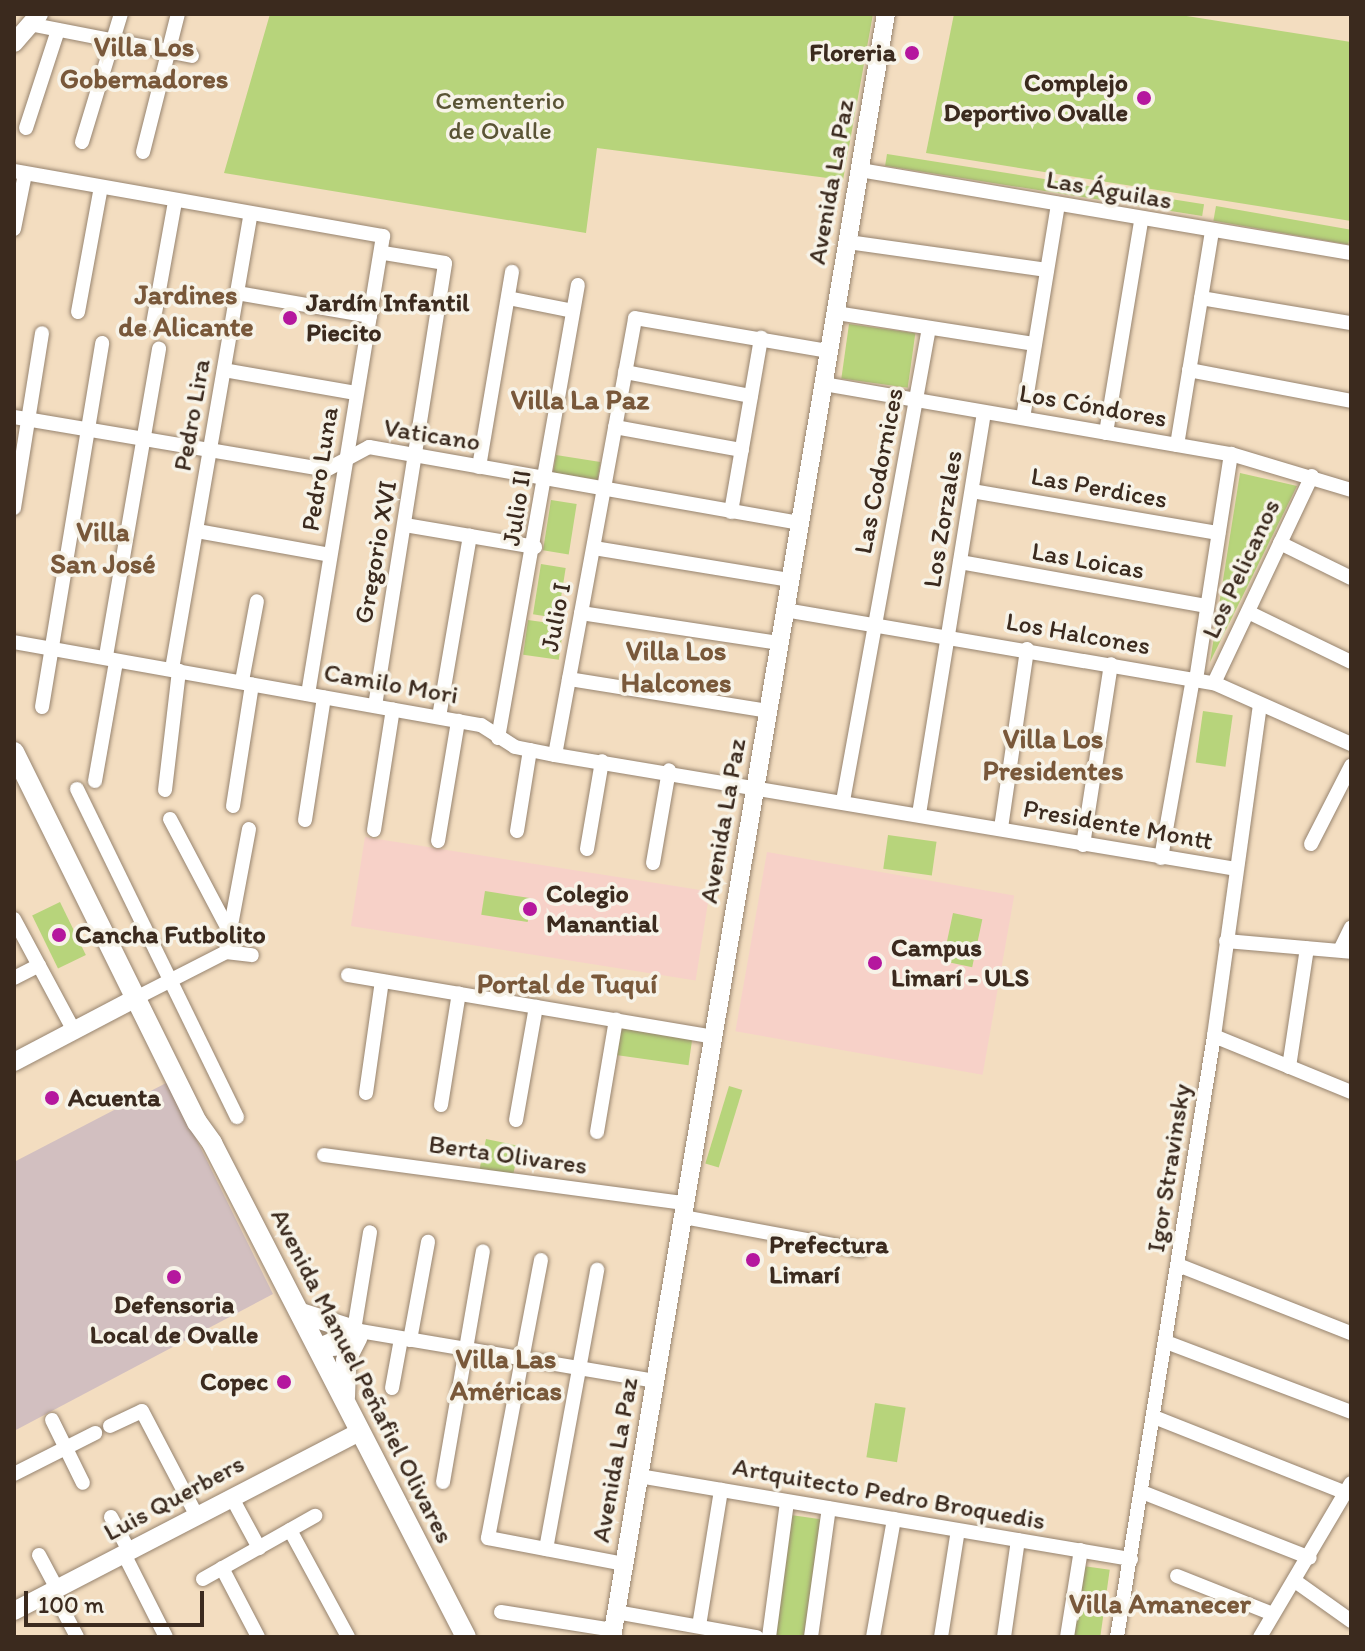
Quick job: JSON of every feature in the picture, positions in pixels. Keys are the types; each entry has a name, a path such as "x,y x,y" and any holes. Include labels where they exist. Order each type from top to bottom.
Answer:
{"main road":[{"name":"Avenida La Paz","path":"614,1626 886,14"},
{"path":"14,43 34,19"},
{"name":"Avenida Manuel Peñafiel Olivares","path":"14,752 46,815 52,838 142,995 197,1122 211,1140 466,1637"},
{"path":"14,1062 142,995"},
{"path":"301,1313 358,1333 344,1372 346,1405"},
{"name":"Luis Querbers","path":"14,1611 359,1432"}],"street":[{"path":"82,142 121,14"},
{"path":"143,152 178,14"},
{"path":"34,19 58,30 192,56"},
{"path":"26,128 58,30"},
{"name":"Las Águilas","path":"860,170 1141,221 1351,253"},
{"path":"14,229 19,172 250,216 383,236 383,253"},
{"path":"78,312 101,187"},
{"path":"153,324 175,202"},
{"path":"1023,418 1058,204"},
{"name":"Pedro Lira","path":"165,790 176,670 250,216"},
{"path":"1106,433 1141,221"},
{"path":"1177,445 1212,232"},
{"path":"848,242 1047,270"},
{"name":"Gregorio XVI","path":"375,706 445,263 383,253"},
{"name":"Pedro Luna","path":"308,694 356,393 383,253"},
{"path":"479,467 512,272"},
{"name":"Julio II","path":"498,738 535,547 578,285"},
{"path":"237,293 370,316"},
{"path":"508,298 573,311"},
{"path":"1201,298 1351,323"},
{"path":"836,313 1035,344"},
{"name":"Julio I","path":"555,755 635,318 761,338"},
{"name":"Las Codornices","path":"843,801 929,329"},
{"path":"14,508 21,419 42,333"},
{"path":"731,512 761,338 829,351"},
{"path":"42,707 102,343"},
{"path":"95,781 159,349"},
{"path":"224,370 356,393"},
{"path":"1189,370 1351,401"},
{"path":"625,372 751,396"},
{"name":"Los Cóndores","path":"824,384 1231,454 1351,490"},
{"name":"Los Zorzales","path":"919,814 984,412"},
{"name":"Vaticano","path":"21,419 326,470 346,463 369,447 800,523"},
{"path":"615,427 742,450"},
{"name":"Los Pelicanos","path":"1161,858 1231,454"},
{"name":"Los Pelicanos","path":"1214,683 1312,476"},
{"name":"Las Perdices","path":"972,491 1218,533"},
{"path":"405,525 535,547"},
{"path":"197,531 330,555"},
{"path":"439,717 470,536"},
{"path":"1280,543 1351,578"},
{"path":"594,548 790,580"},
{"name":"Las Loicas","path":"960,562 1207,606"},
{"path":"233,806 257,601"},
{"name":"Los Halcones","path":"785,610 949,634 1214,683 1351,744"},
{"path":"1248,612 1351,662"},
{"path":"581,613 780,643"},
{"name":"Camilo Mori","path":"14,642 481,725 498,738 555,755 669,770 756,786"},
{"path":"1001,828 1027,649"},
{"path":"1083,845 1111,664"},
{"path":"569,679 768,711"},
{"path":"305,820 324,697"},
{"name":"Igor Stravinsky","path":"1117,1637 1214,1036 1260,705"},
{"path":"374,830 393,709"},
{"path":"438,841 458,721"},
{"path":"517,831 530,750"},
{"path":"587,849 602,761"},
{"path":"1311,844 1351,766"},
{"path":"653,863 669,770"},
{"name":"Presidente Montt","path":"756,786 1083,845 1236,869"},
{"path":"77,789 237,1117"},
{"path":"170,819 229,931"},
{"path":"226,952 249,829"},
{"path":"14,919 74,1031"},
{"path":"1226,941 1346,951 1351,927"},
{"path":"1289,1067 1307,948"},
{"path":"142,995 226,952 252,955"},
{"path":"14,978 39,965"},
{"path":"348,975 713,1037"},
{"path":"366,1093 382,981"},
{"path":"441,1105 459,993"},
{"path":"516,1120 536,1007"},
{"path":"597,1132 616,1020"},
{"path":"1214,1036 1351,1092"},
{"name":"Berta Olivares","path":"324,1155 684,1210 861,1250"},
{"path":"358,1333 370,1232"},
{"path":"392,1388 428,1242"},
{"path":"443,1482 483,1251"},
{"path":"541,1260 488,1538 624,1564"},
{"path":"1178,1265 1351,1333"},
{"path":"546,1549 597,1270"},
{"path":"319,1348 358,1333 655,1381"},
{"path":"1166,1342 1351,1412"},
{"path":"110,1426 142,1411 197,1516"},
{"path":"1154,1417 1349,1488 1310,1558 1260,1637"},
{"path":"52,1420 83,1483"},
{"path":"14,1474 95,1433"},
{"name":"Artquitecto Pedro Broquedis","path":"639,1476 1131,1559"},
{"path":"699,1626 721,1490"},
{"path":"1142,1492 1310,1558"},
{"path":"232,1498 259,1548"},
{"path":"769,1637 787,1502"},
{"path":"811,1637 829,1508"},
{"path":"203,1579 315,1516"},
{"path":"111,1517 166,1637"},
{"path":"873,1637 894,1519"},
{"path":"290,1530 348,1637"},
{"path":"941,1637 958,1530"},
{"path":"1004,1637 1018,1540"},
{"path":"1067,1637 1081,1550"},
{"path":"39,1555 77,1637"},
{"path":"222,1568 258,1637"},
{"path":"1177,1576 1273,1614"},
{"path":"1295,1581 1351,1621"},
{"path":"501,1612 614,1626 699,1626 757,1637"}],"shaded area":[{"name":"Colegio Manantial","path":"365,837 710,892 696,980 351,926"},
{"name":"Campus Limarí - ULS","path":"767,852 1014,896 983,1075 735,1031"},
{"path":"168,1082 273,1294 14,1431 14,1162"}],"green space":[{"name":"Cementerio de Ovalle","path":"270,14 873,14 843,180 597,148 586,233 224,173"},
{"name":"Complejo Deportivo Ovalle","path":"954,14 1174,14 1351,42 1351,221 926,153"},
{"path":"887,154 1204,204 1202,216 885,166"},
{"path":"1216,206 1351,230 1348,245 1213,221"},
{"path":"849,324 915,333 908,388 841,378"},
{"path":"556,455 600,462 598,480 553,473"},
{"path":"1240,473 1297,486 1210,662"},
{"path":"551,500 577,504 569,554 543,550"},
{"path":"541,564 566,568 558,618 533,614"},
{"path":"528,620 564,625 559,660 523,655"},
{"path":"1203,711 1233,715 1225,767 1196,762"},
{"path":"888,835 937,842 932,875 883,869"},
{"path":"485,891 531,898 528,922 481,915"},
{"name":"Cancha Futbolito","path":"60,902 86,955 58,969 32,916"},
{"path":"953,913 982,919 972,967 943,961"},
{"path":"618,1028 692,1038 689,1065 614,1055"},
{"path":"729,1086 742,1090 719,1168 705,1163"},
{"path":"486,1139 519,1146 512,1178 479,1171"},
{"path":"875,1403 906,1408 897,1462 866,1457"},
{"path":"791,1515 821,1519 804,1637 774,1637"},
{"path":"1083,1566 1110,1570 1100,1637 1073,1637"}],"place":[{"name":"Floreria","path":"912,53"},
{"name":"Complejo Deportivo Ovalle","path":"1144,98"},
{"name":"Jardín Infantil Piecito","path":"290,318"},
{"name":"Colegio Manantial","path":"530,909"},
{"name":"Cancha Futbolito","path":"59,935"},
{"name":"Campus Limarí - ULS","path":"875,963"},
{"name":"Acuenta","path":"52,1098"},
{"name":"Prefectura Limarí","path":"753,1260"},
{"name":"Defensoria Local de Ovalle","path":"174,1277"},
{"name":"Copec","path":"284,1382"}],"district":[{"name":"Villa Los Gobernadores","path":"144,62"},
{"name":"Jardines de Alicante","path":"186,310"},
{"name":"Villa La Paz","path":"580,399"},
{"name":"Villa San José","path":"103,547"},
{"name":"Villa Los Halcones","path":"676,666"},
{"name":"Villa Los Presidentes","path":"1053,754"},
{"name":"Portal de Tuquí","path":"567,983"},
{"name":"Villa Las Américas","path":"506,1374"},
{"name":"Villa Amanecer","path":"1160,1603"}]}
